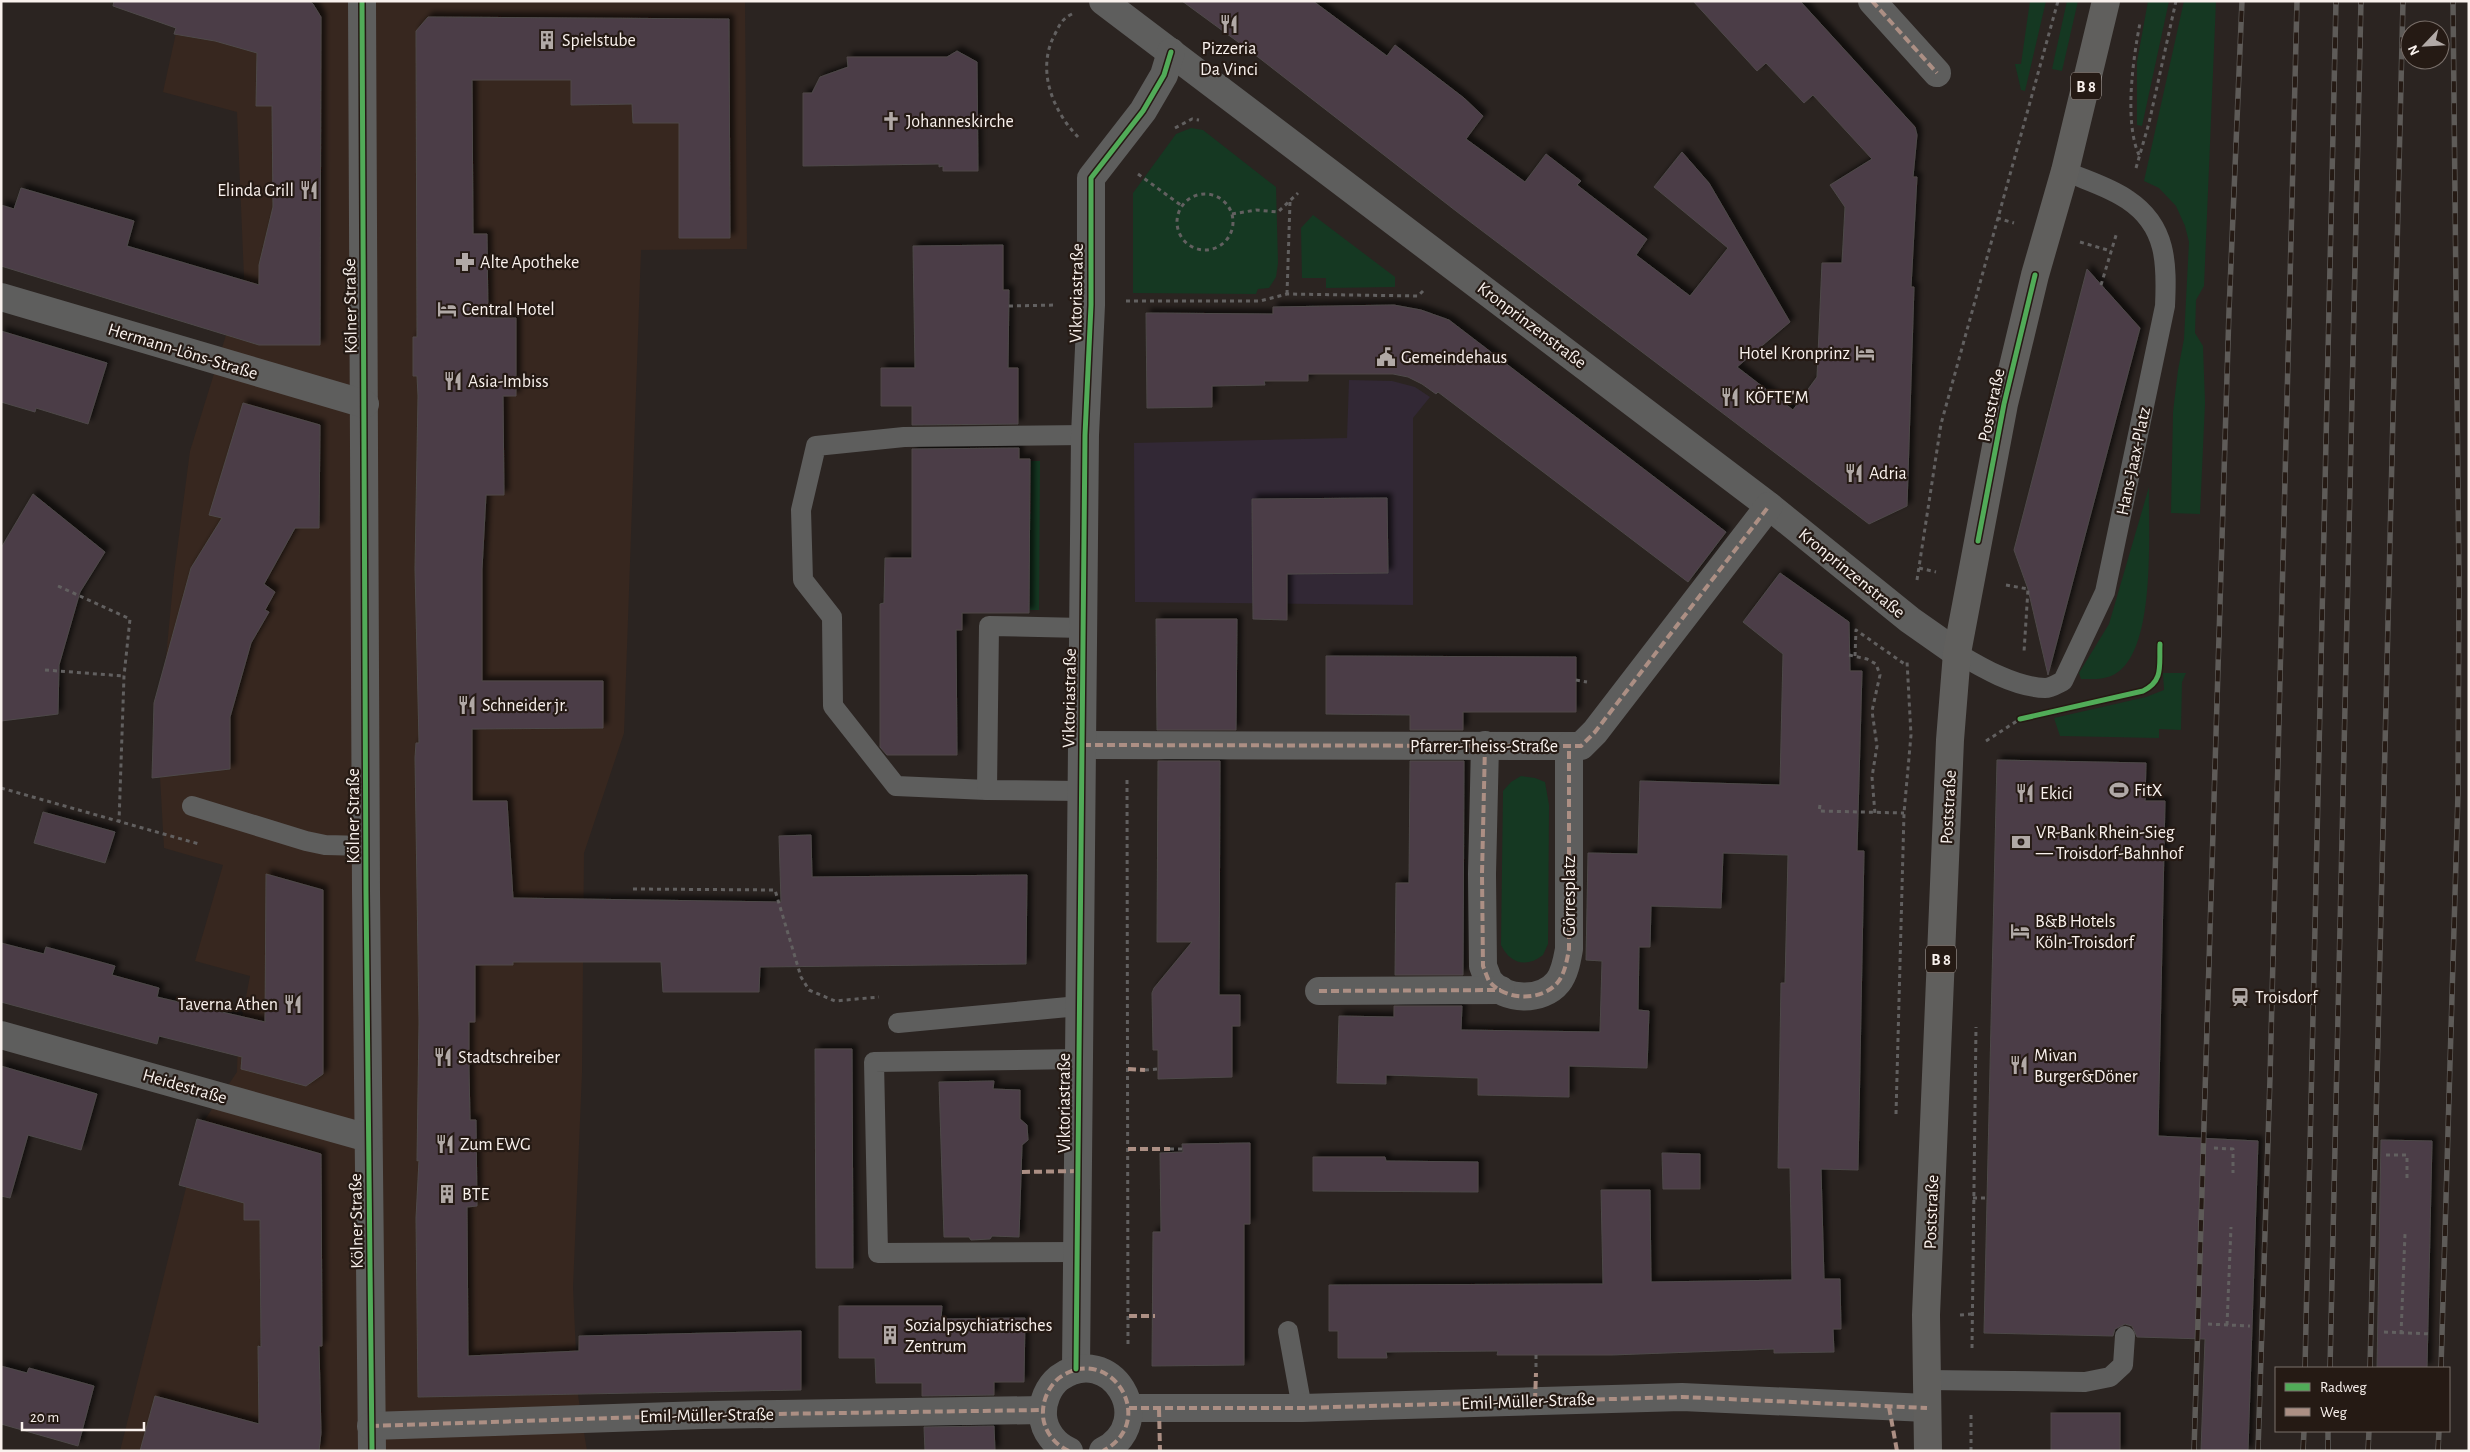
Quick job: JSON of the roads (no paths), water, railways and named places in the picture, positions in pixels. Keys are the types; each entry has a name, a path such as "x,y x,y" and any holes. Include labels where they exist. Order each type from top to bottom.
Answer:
{"main road":[{"name":"Poststraße","path":"1928,1451 1926,1315 1950,740 1957,653 2004,404 2035,275 2065,171 2106,1"}],"street":[{"name":"Kölner Straße","path":"362,1 366,404 368,1138 372,1438"},
{"name":"Kronprinzenstraße","path":"1103,1 1769,506 1910,620 1957,653"},
{"path":"1872,1 1937,73"},
{"name":"Viktoriastraße","path":"1076,1370 1085,435 1091,299 1091,178 1143,111 1164,75 1171,52"},
{"name":"Hermann-Löns-Straße","path":"1,297 366,404"},
{"name":"Pfarrer-Theiss-Straße","path":"1083,745 1581,746 1588,741 1769,506"},
{"path":"1485,745 1482,874 1483,966 1489,980 1501,990"},
{"name":"Görresplatz","path":"1319,991 1501,990 1516,996 1535,996 1558,982 1565,966 1569,949 1569,746"},
{"name":"Heidestraße","path":"1,1035 368,1138"},
{"path":"1069,1451 1056,1442 1049,1433 1044,1422 1043,1410 1049,1388 1056,1380 1076,1370 1090,1369 1105,1373 1117,1381 1125,1394 1129,1408 1124,1430 1118,1440 1103,1451"},
{"name":"Emil-Müller-Straße","path":"1129,1408 1302,1408 1682,1396 1927,1408"},
{"name":"Emil-Müller-Straße","path":"372,1438 712,1414 1043,1410"}],"lane":[{"name":"Hans-Jaax-Platz","path":"1957,653 1983,668 2020,682 2046,688 2054,686 2062,681 2105,592 2165,306 2167,268 2160,237 2143,212 2128,199 2065,171"},
{"path":"1081,791 987,790 896,786 833,706 832,616 803,580 801,510 816,446 904,437 1085,435"},
{"path":"987,790 989,626 1083,628"},
{"path":"192,806 306,841 325,845 366,846"},
{"path":"898,1023 1079,1006"},
{"path":"1077,1252 878,1253 874,1062 1078,1059"},
{"path":"1288,1330 1302,1408"},
{"path":"1927,1380 2085,1382 2110,1377 2123,1364 2126,1336"}],"railway":[{"path":"2194,1451 2229,311 2242,1"},
{"path":"2258,1451 2270,1078 2297,1"},
{"path":"2305,1367 2336,1"},
{"path":"2330,1367 2361,1"},
{"path":"2370,1367 2403,1"},
{"path":"2441,1367 2458,793 2459,582 2453,1"},
{"path":"2303,1451 2304,1432"},
{"path":"2328,1432 2328,1451"},
{"path":"2368,1451 2369,1432"},
{"path":"2438,1451 2439,1432"}],"place":[{"name":"Pizzeria Da Vinci","path":"1229,24"},
{"name":"Spielstube","path":"547,40"},
{"name":"Johanneskirche","path":"891,121"},
{"name":"Elinda Grill","path":"309,190"},
{"name":"Alte Apotheke","path":"465,262"},
{"name":"Central Hotel","path":"447,309"},
{"name":"Hotel Kronprinz","path":"1865,353"},
{"name":"Gemeindehaus","path":"1386,357"},
{"name":"Asia-Imbiss","path":"453,381"},
{"name":"KÖFTE'M","path":"1730,397"},
{"name":"Adria","path":"1854,473"},
{"name":"Schneider jr.","path":"467,705"},
{"name":"FitX","path":"2119,790"},
{"name":"Ekici","path":"2025,793"},
{"name":"VR-Bank Rhein-Sieg — Troisdorf-Bahnhof","path":"2021,842"},
{"name":"B&B Hotels Köln-Troisdorf","path":"2020,931"},
{"name":"Troisdorf","path":"2240,997"},
{"name":"Taverna Athen","path":"293,1004"},
{"name":"Stadtschreiber","path":"443,1057"},
{"name":"Mivan Burger&Döner","path":"2019,1065"},
{"name":"Zum EWG","path":"445,1144"},
{"name":"BTE","path":"447,1194"},
{"name":"Sozialpsychiatrisches Zentrum","path":"890,1335"}]}
